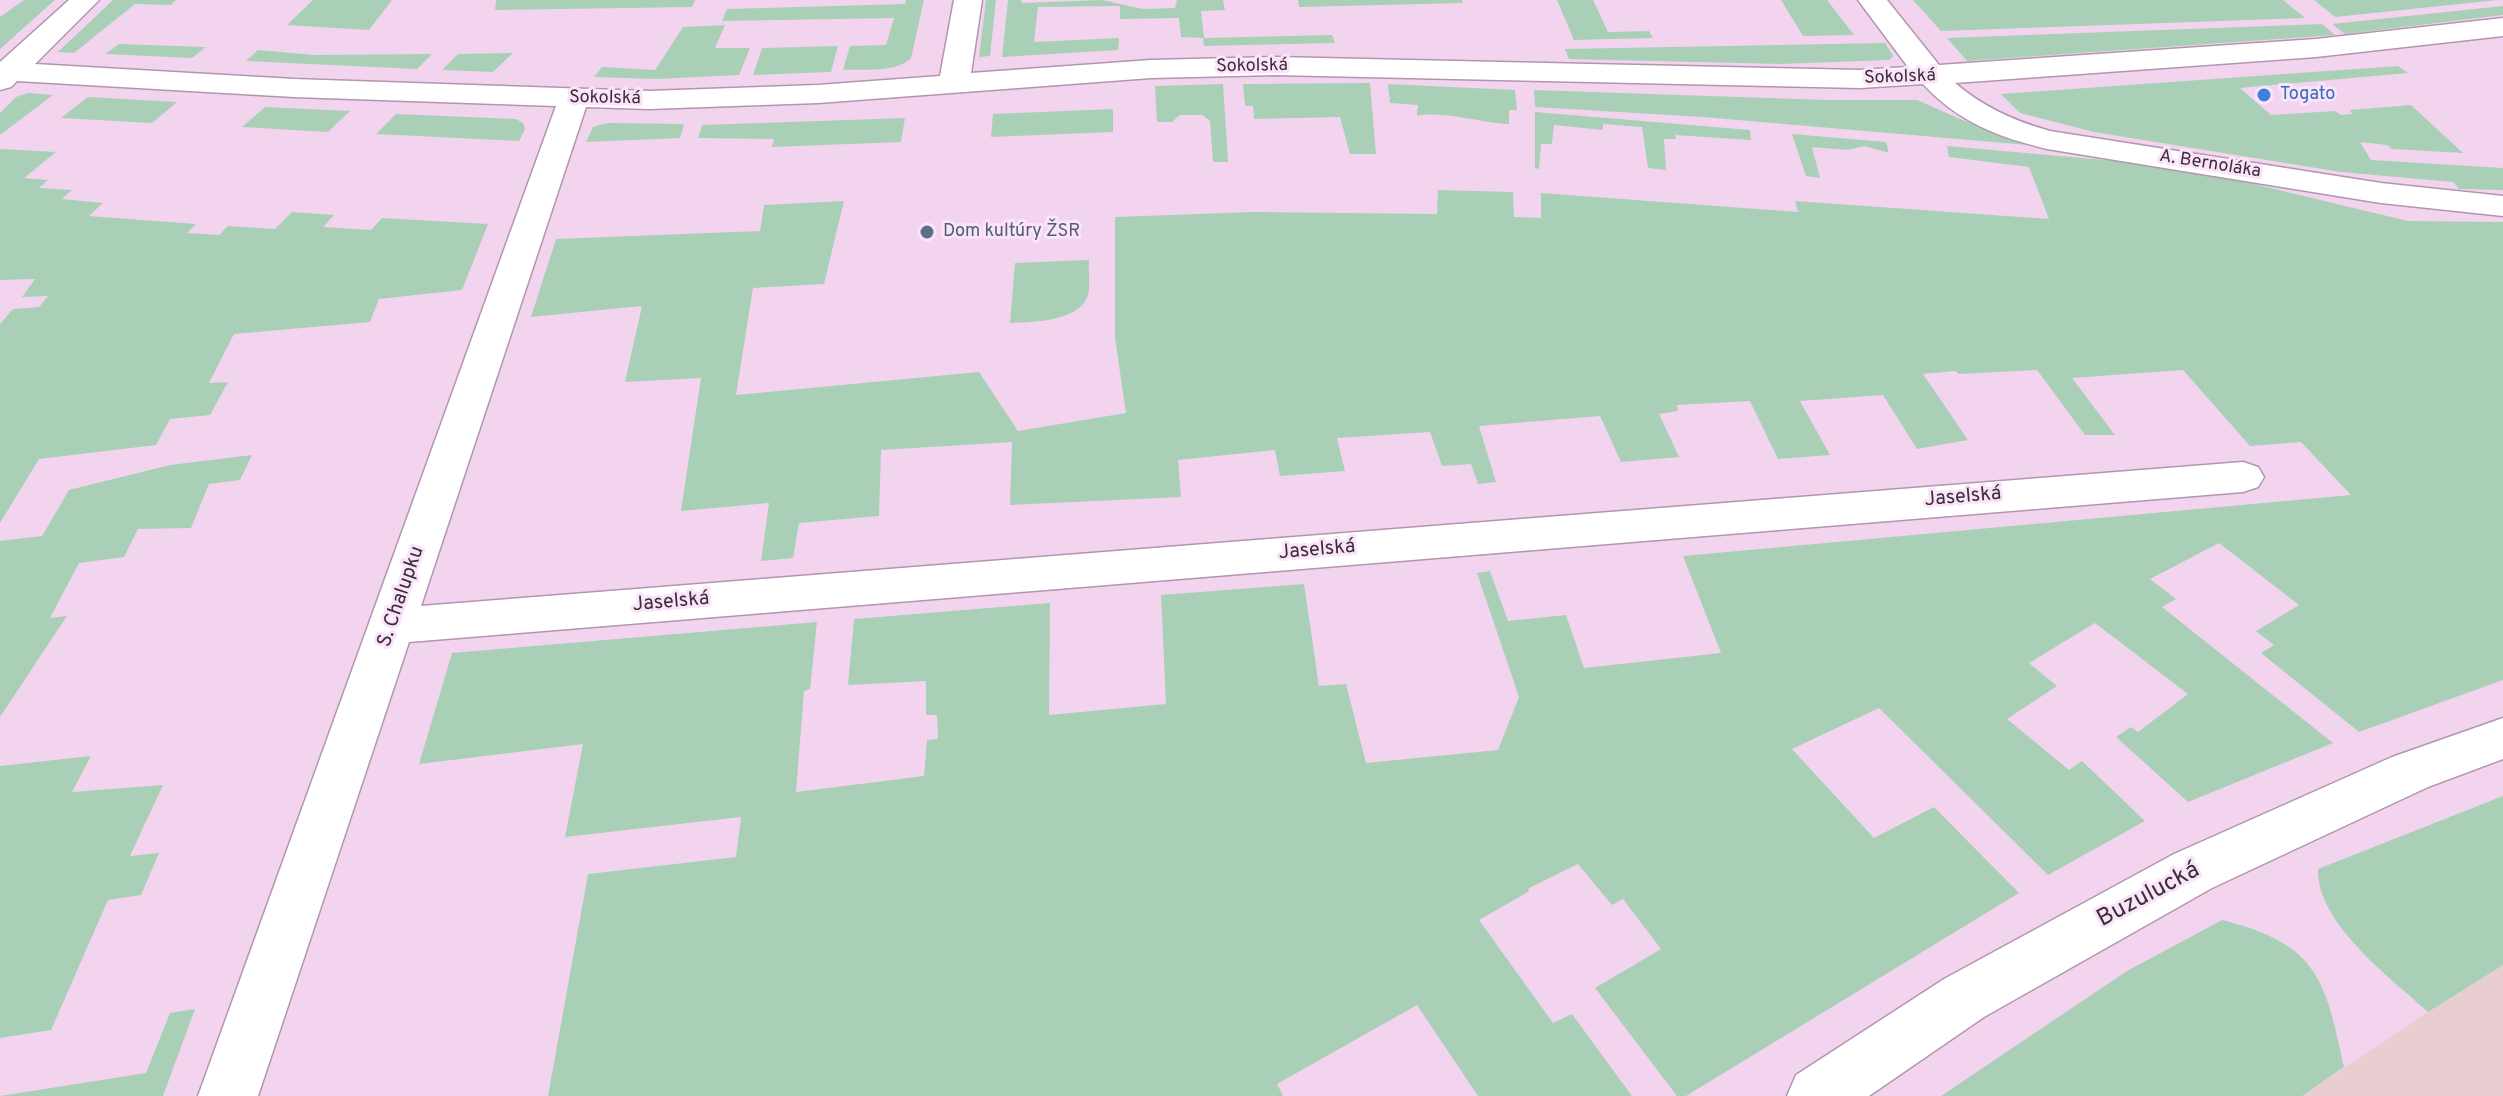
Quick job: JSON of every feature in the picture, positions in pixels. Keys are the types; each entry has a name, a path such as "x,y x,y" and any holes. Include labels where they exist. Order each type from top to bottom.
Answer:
{"street":[{"path":"3,75 85,0"},
{"path":"954,84 968,0"},
{"name":"A. Bernoláka","path":"1872,0 1934,77 1971,110 2014,130 2037,137 2355,190 2503,206"},
{"name":"Sokolská","path":"3,75 574,98 727,98 1151,69 1275,66 1369,66 1776,79 1934,77 2316,48 2503,27"},
{"name":"S. Chalupku","path":"228,1096 574,98"},
{"name":"Jaselská","path":"392,626 2243,477"},
{"name":"Buzulucká","path":"1817,1096 1964,998 2193,871 2410,772 2503,738"}],"shaded area":[{"path":"2503,965 2503,1096 2302,1096 2428,1012"}],"green space":[{"path":"24,0 55,0 0,49 0,17"},
{"path":"113,0 176,0 171,5 135,4 74,53 58,52"},
{"path":"313,0 392,0 369,30 287,25"},
{"path":"496,0 695,0 692,7 495,10"},
{"path":"906,0 924,0 911,58 897,66 879,69 843,70 850,46 886,45 894,18 722,21 727,9 905,4"},
{"path":"986,0 996,0 990,56 979,57"},
{"path":"1008,0 1021,0 1022,3 1102,0 1143,9 1175,8 1177,0 1223,0 1225,10 1201,11 1204,38 1332,35 1335,43 1204,46 1203,38 1181,37 1179,18 1120,19 1120,6 1038,7 1034,42 1119,38 1118,50 1002,57"},
{"path":"1298,0 1462,0 1463,3 1299,7"},
{"path":"1557,0 1593,0 1608,32 1649,31 1653,38 1574,40"},
{"path":"1781,0 1827,0 1854,35 1803,36"},
{"path":"1913,0 2283,0 2305,18 1941,31"},
{"path":"2314,0 2498,0 2335,17"},
{"path":"2503,6 2503,15 2345,34 2332,24"},
{"path":"2322,24 2335,35 1967,61 1947,38"},
{"path":"725,25 715,48 750,48 739,75 656,79 594,77 602,67 655,70 683,27"},
{"path":"1885,43 1893,56 1889,60 1781,64 1569,59 1565,49"},
{"path":"119,44 206,47 192,58 105,54"},
{"path":"838,46 831,72 753,75 762,48"},
{"path":"258,50 314,55 432,54 417,69 246,61"},
{"path":"513,53 493,72 442,70 458,54"},
{"path":"2398,66 2408,73 2240,88 2271,115 2335,111 2341,115 2352,114 2350,110 2411,105 2463,153 2392,149 2387,145 2360,142 2371,160 2503,168 2503,190 2459,189 2453,182 2341,172 2094,132 2020,113 2001,94"},
{"path":"1370,83 1376,154 1350,154 1340,117 1254,119 1253,106 1245,106 1243,84"},
{"path":"1223,84 1228,162 1213,162 1210,121 1202,115 1180,115 1172,122 1157,122 1155,86"},
{"path":"1388,84 1515,90 1517,110 1509,110 1509,124 1437,115 1417,116 1418,105 1390,103"},
{"path":"1534,90 1917,100 1960,119 2039,146 1703,117 1535,107"},
{"path":"28,93 53,95 0,135 0,113 16,97"},
{"path":"88,97 177,102 152,123 61,118"},
{"path":"265,107 350,111 328,132 242,127"},
{"path":"1113,109 1113,132 991,137 993,114"},
{"path":"1535,112 1750,130 1751,140 1675,135 1676,139 1664,139 1666,170 1648,168 1642,127 1603,124 1603,130 1554,125 1552,144 1541,144 1539,169 1535,168"},
{"path":"396,114 516,119 523,123 525,129 519,141 376,134"},
{"path":"905,118 901,142 772,147 774,139 698,138 702,125"},
{"path":"603,124 684,124 680,138 586,142 593,127"},
{"path":"1792,134 1886,142 1889,153 1864,146 1848,150 1812,147 1820,178 1806,176"},
{"path":"1947,146 2183,167 2408,221 2503,222 2503,680 2359,732 2261,653 2274,645 2256,631 2299,605 2219,543 2150,579 2176,599 2162,607 2333,743 2188,802 2116,737 2131,727 2138,732 2188,694 2095,623 2029,663 2057,686 2007,719 2069,770 2082,761 2145,821 2048,875 1879,708 1792,749 1874,838 1934,807 2019,893 1686,1096 1677,1096 1595,988 1661,949 1623,899 1612,905 1578,864 1529,888 1528,892 1479,920 1553,1023 1572,1014 1632,1096 1478,1096 1417,1005 1277,1084 1283,1096 548,1096 588,874 736,857 741,817 565,837 583,744 419,764 452,653 817,622 810,689 804,691 796,792 924,776 927,740 938,739 937,715 926,715 926,681 848,685 854,619 1050,603 1049,715 1166,704 1161,595 1304,584 1319,686 1346,684 1366,763 1498,750 1519,697 1477,573 1490,571 1508,621 1566,615 1584,668 1721,653 1683,556 2351,495 2301,442 2250,446 2183,370 2072,378 2115,435 2085,435 2037,370 1959,374 1955,371 1923,374 1968,440 1917,449 1883,395 1800,401 1830,455 1778,459 1750,401 1677,405 1678,411 1659,414 1679,457 1621,462 1600,416 1479,426 1496,482 1478,484 1471,464 1442,466 1430,432 1337,438 1345,471 1280,476 1275,450 1178,460 1181,497 1010,505 1012,442 881,450 879,516 799,523 793,558 761,561 769,503 681,511 701,378 625,382 642,306 531,317 556,239 760,231 764,205 844,201 824,284 753,288 736,395 979,372 1018,431 1126,413 1115,338 1115,217 1253,212 1437,214 1438,190 1513,192 1514,217 1541,218 1541,193 1798,212 1795,201 2049,219 2029,167 1949,157"},
{"path":"0,149 56,152 24,178 48,180 39,188 72,190 62,199 103,203 89,216 196,224 187,233 219,235 228,226 275,229 292,212 334,215 323,227 371,230 382,218 488,224 462,290 379,299 370,322 234,334 209,383 228,382 210,415 170,419 156,445 39,459 0,523 0,324 13,309 39,307 48,296 22,297 35,279 0,280"},
{"path":"1089,260 1088,294 1081,306 1052,319 1010,323 1015,263"},
{"path":"252,455 240,480 209,484 191,528 138,529 124,557 79,563 50,618 67,616 0,717 0,541 42,536 69,490 170,465"},
{"path":"91,756 72,792 163,785 130,856 159,853 141,895 108,900 51,1030 0,1038 0,766"},
{"path":"2503,796 2503,965 2428,1012 2376,966 2342,929 2321,889 2318,869"},
{"path":"2222,920 2279,941 2298,954 2322,988 2344,1067 2302,1096 1941,1096 2127,971"},
{"path":"195,1009 163,1096 0,1096 146,1073 170,1013"}],"place":[{"name":"Togato","path":"2264,95"},
{"name":"Dom kultúry ŽSR","path":"927,232"}]}
